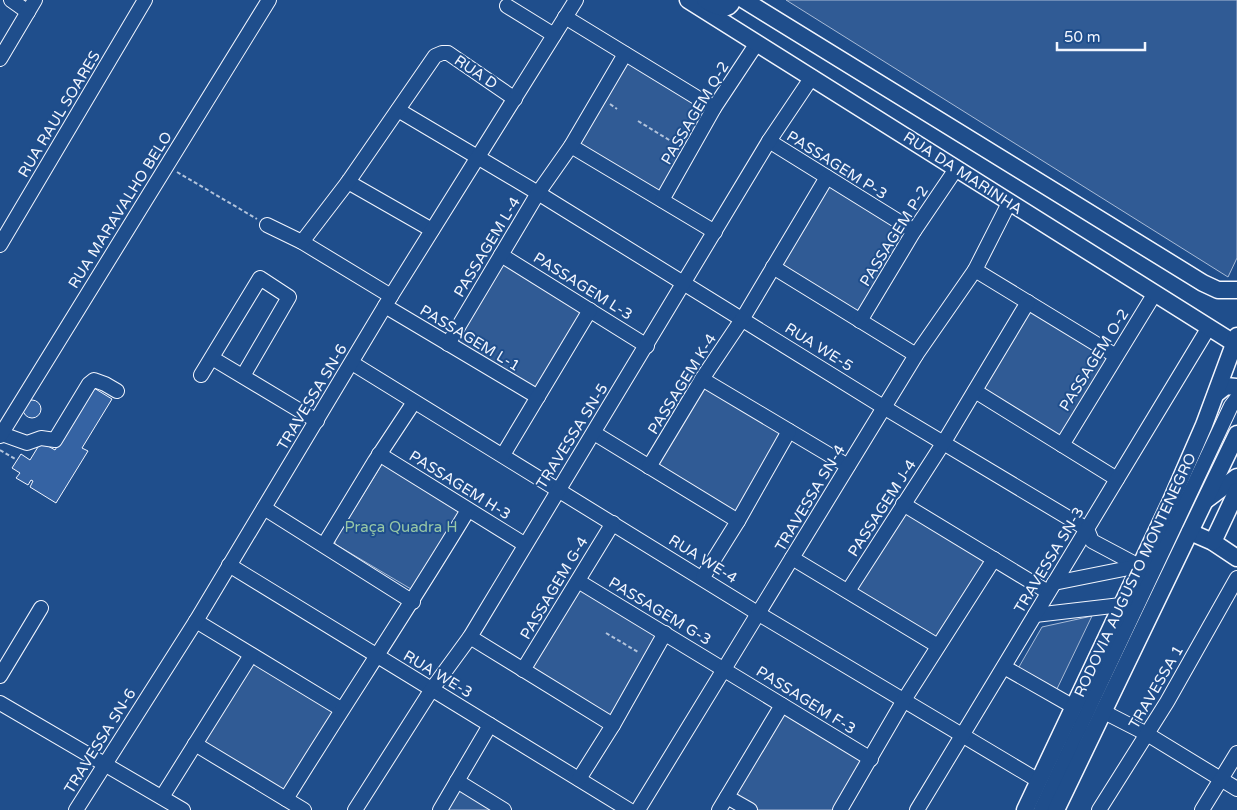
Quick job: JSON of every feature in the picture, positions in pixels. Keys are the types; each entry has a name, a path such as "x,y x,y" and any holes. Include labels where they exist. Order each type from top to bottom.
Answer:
{"main road":[{"name":"RUA DA MARINHA","path":"688,0 1208,327 1236,341"},
{"path":"705,0 718,7 725,8 733,0"},
{"name":"RUA DA MARINHA","path":"744,0 1203,283 1218,290 1237,290"},
{"name":"RODOVIA AUGUSTO MONTENEGRO","path":"1025,810 1170,503 1236,341"},
{"path":"1216,394 1226,386 1235,390"},
{"name":"RODOVIA AUGUSTO MONTENEGRO","path":"1056,810 1237,434"},
{"path":"1204,502 1237,477"},
{"path":"1213,542 1236,494"},
{"path":"1190,532 1213,542 1237,558"}],"street":[{"path":"0,59 31,6 11,0"},
{"name":"RUA RAUL SOARES","path":"0,245 145,0"},
{"name":"RUA MARAVALHO BELO","path":"1,435 269,0"},
{"name":"TRAVESSA SN-6","path":"76,810 196,621 388,301 576,0"},
{"path":"507,6 554,35"},
{"path":"564,17 714,108"},
{"name":"PASSAGEM Q-2","path":"662,200 714,108 757,43"},
{"name":"RUA D","path":"398,110 435,56 442,53 448,53 514,98"},
{"name":"PASSAGEM L-4","path":"448,344 538,193 571,146 624,54"},
{"name":"TRAVESSA SN-5","path":"355,810 432,689 470,637 524,544 647,346 769,141 812,77"},
{"path":"302,242 348,182 398,110"},
{"name":"RUA WE-5","path":"398,110 538,193 743,318 885,408 1087,529 1092,541 1139,566"},
{"name":"PASSAGEM P-3","path":"769,141 914,231"},
{"path":"571,146 715,232"},
{"name":"PASSAGEM P-2","path":"860,320 914,231 956,168"},
{"name":"PASSAGEM K-4","path":"649,467 702,379 743,318 827,178"},
{"path":"348,182 432,230"},
{"name":"TRAVESSA SN-4","path":"638,810 916,355 975,270 1009,202"},
{"name":"PASSAGEM L-1","path":"267,225 302,242 448,344 538,397"},
{"name":"PASSAGEM L-3","path":"501,255 647,346"},
{"path":"773,267 916,355"},
{"path":"975,270 1116,356"},
{"path":"201,375 258,280 263,280 289,297 243,376"},
{"name":"PASSAGEM O-2","path":"1062,445 1155,293"},
{"name":"PASSAGEM J-4","path":"848,591 944,442 1028,302"},
{"path":"503,455 590,310"},
{"name":"TRAVESSA SN-3","path":"917,810 1208,327"},
{"path":"212,358 317,421"},
{"name":"RUA WE-4","path":"352,363 613,524 703,577 759,614 1039,781"},
{"path":"702,379 848,466"},
{"path":"1,435 27,443 41,438 55,440 89,384 94,380 117,391"},
{"path":"1041,810 1235,390"},
{"path":"975,391 1117,479"},
{"path":"324,545 379,454 414,402"},
{"path":"703,577 738,521 789,431"},
{"path":"594,433 738,521"},
{"name":"PASSAGEM H-3","path":"379,454 524,544"},
{"path":"903,504 994,559 1051,588 1139,566"},
{"path":"264,508 413,602"},
{"path":"286,800 341,709 413,602 468,510"},
{"name":"PASSAGEM G-4","path":"523,670 613,524"},
{"path":"792,558 938,646"},
{"path":"840,810 904,700 994,559"},
{"name":"RUA WE-3","path":"229,565 629,810"},
{"name":"TRAVESSA 1","path":"1099,810 1148,734 1237,578"},
{"name":"PASSAGEM G-3","path":"578,581 725,669"},
{"path":"1035,615 1121,605"},
{"path":"0,676 41,608"},
{"path":"196,621 341,709"},
{"path":"579,779 613,725 665,633"},
{"path":"470,637 613,725"},
{"path":"162,798 251,655"},
{"path":"1004,668 1074,708"},
{"name":"PASSAGEM F-3","path":"725,669 870,759"},
{"path":"0,703 104,766 183,810"},
{"path":"719,810 782,706"},
{"path":"1104,712 1148,734 1237,789"},
{"path":"440,810 490,725"},
{"path":"195,744 304,810"},
{"path":"1202,810 1237,753"},
{"path":"457,781 504,810"},
{"path":"727,797 750,810"}],"path":[{"path":"638,122 689,152"},
{"path":"167,166 267,225"},
{"path":"0,450 17,460"},
{"path":"606,633 642,654"}],"shaded area":[{"path":"786,0 1237,0 1237,258 1228,277"},
{"path":"625,54 714,108 662,200 571,146"},
{"path":"827,177 914,231 860,321 773,267"},
{"path":"501,255 590,310 538,397 448,344"},
{"path":"1028,302 1116,356 1062,445 975,391"},
{"path":"702,379 789,431 738,521 649,467"},
{"name":"Praça Quadra H","path":"384,461 460,510 416,592 335,544 335,540"},
{"path":"903,504 994,559 938,646 848,591"},
{"path":"578,581 665,633 613,725 523,670"},
{"path":"1092,616 1055,693 1016,672 1042,627"},
{"path":"251,655 341,709 286,799 195,744"},
{"path":"782,705 871,759 840,810 750,810 727,797"},
{"path":"457,781 504,810 440,810"}],"building":[{"path":"94,388 112,399 82,448 88,451 56,503 30,487 33,481 31,480 28,485 16,478 20,473 12,468 21,454 30,460 41,442 55,450"},
{"path":"32,400 38,403 41,409 38,415 32,418 26,415 23,409 26,403"}]}
